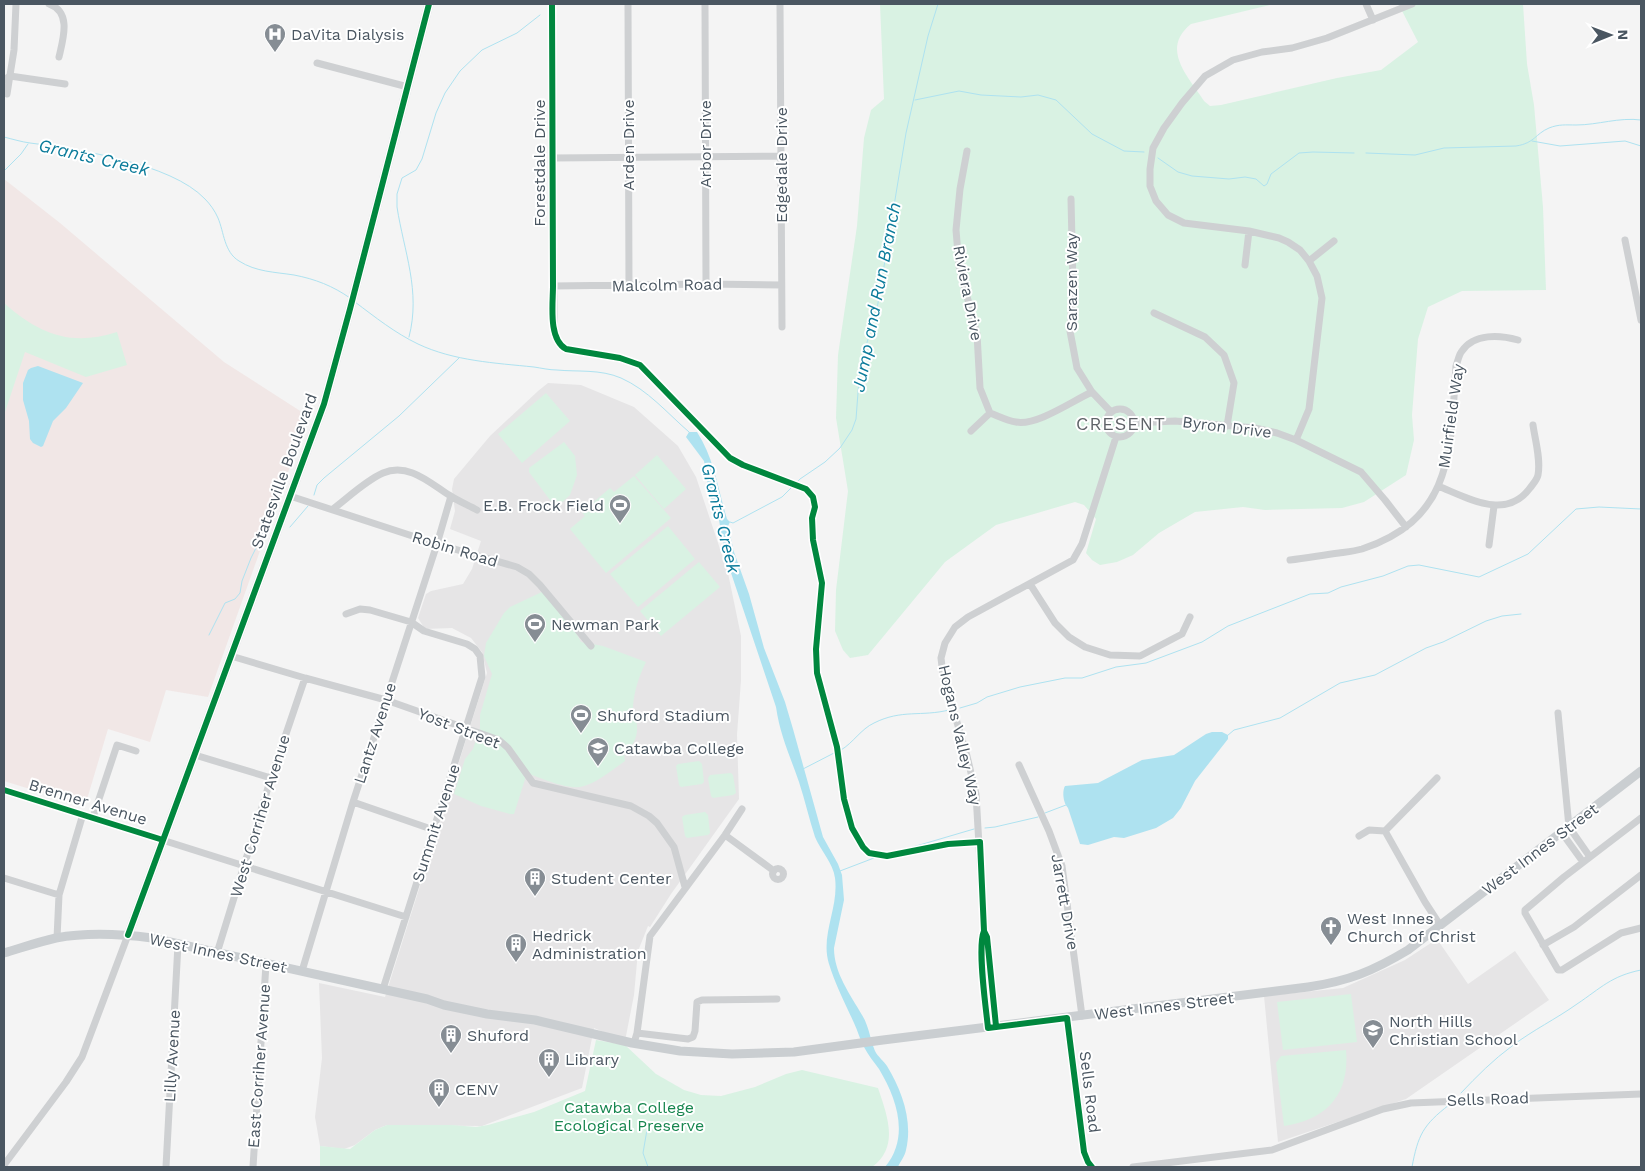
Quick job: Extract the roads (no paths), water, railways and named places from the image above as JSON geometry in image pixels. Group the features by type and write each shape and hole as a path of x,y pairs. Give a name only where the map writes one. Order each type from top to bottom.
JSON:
{"main road":[{"name":"Statesville Boulevard","path":"128,935 324,404 429,4"},
{"name":"West Innes Street","path":"4,953 57,938 88,934 152,938 432,1000 444,1005 527,1020 534,1025 603,1041 620,1040 680,1051 732,1054 794,1052 1333,984 1348,980 1380,966 1408,950 1641,771"}],"street":[{"path":"7,94 7,78 16,21 16,4"},
{"path":"49,4 59,10 64,23 59,57"},
{"name":"Forestdale Drive","path":"552,4 554,322"},
{"name":"Arden Drive","path":"628,4 629,286"},
{"name":"Arbor Drive","path":"705,4 704,157 706,284"},
{"name":"Edgedale Drive","path":"780,4 782,327"},
{"path":"1366,4 1373,20"},
{"path":"1296,440 1309,409 1322,298 1317,276 1309,261 1300,250 1279,238 1249,231 1184,223 1168,215 1161,208 1150,186 1153,148 1164,128 1182,103 1205,76 1233,60 1262,52 1300,46 1327,38 1412,4"},
{"path":"317,63 408,86"},
{"path":"7,78 64,84"},
{"name":"Riviera Drive","path":"967,152 960,189 956,236 959,266 978,334 980,388 990,413"},
{"path":"552,158 781,156"},
{"name":"Sarazen Way","path":"1071,199 1073,285 1070,331 1077,368 1092,392 1111,412"},
{"path":"1245,265 1249,231"},
{"path":"1625,240 1641,320"},
{"path":"1309,261 1334,241"},
{"name":"Malcolm Road","path":"553,286 781,285"},
{"path":"1154,313 1205,337 1224,355 1234,383 1227,426"},
{"name":"Muirfield Way","path":"1290,560 1361,550 1406,527 1420,514 1430,502 1446,466 1456,366 1461,351 1471,342 1485,337 1504,336 1518,340"},
{"path":"971,431 990,413 1017,423 1042,419 1068,403 1092,392"},
{"path":"1119,409 1128,411 1134,423 1128,434 1120,438 1109,432 1105,424 1108,415 1119,409"},
{"name":"Byron Drive","path":"1134,423 1175,421 1255,428 1296,440 1360,472 1406,527"},
{"path":"1438,486 1467,498 1494,506 1506,506 1525,495 1538,477 1538,460 1533,425"},
{"name":"Hogans Valley Way","path":"992,1027 988,994 987,936 984,932 976,794 943,675 941,658 945,643 955,628 968,617 1068,564 1078,553 1116,437"},
{"path":"333,509 373,479 385,472 396,470 408,471 418,475 477,510"},
{"name":"Robin Road","path":"290,496 437,544 517,567 529,574 591,646"},
{"name":"Lantz Avenue","path":"302,971 353,802 451,496"},
{"path":"1489,545 1494,506"},
{"path":"1030,584 1055,623 1069,636 1085,647 1110,655 1140,656 1182,634 1190,617"},
{"path":"346,614 360,609 370,610 411,622"},
{"name":"Summit Avenue","path":"383,989 482,677 480,656 475,649 467,644 424,631 411,622"},
{"name":"Yost Street","path":"231,656 386,700 502,742 533,783 631,806 657,823 674,847 685,887"},
{"name":"West Corriher Avenue","path":"217,953 304,678"},
{"path":"1558,713 1565,830 1584,862"},
{"path":"92,817 117,745 136,751"},
{"path":"194,754 271,778"},
{"name":"Jarrett Drive","path":"1020,765 1050,831 1062,866 1082,1016"},
{"path":"1359,836 1369,830 1385,831 1437,778"},
{"name":"Brenner Avenue","path":"4,790 406,917"},
{"path":"353,802 434,830"},
{"path":"634,1043 650,936 742,809"},
{"path":"57,938 59,895 83,814"},
{"path":"1641,818 1525,910 1558,970 1562,970 1621,933 1641,928"},
{"path":"1565,830 1590,857"},
{"path":"1385,831 1440,925"},
{"path":"725,835 774,870"},
{"path":"1543,945 1574,927 1641,875"},
{"path":"4,878 59,895"},
{"path":"4,1165 66,1082 82,1057 128,935"},
{"name":"Lilly Avenue","path":"166,1167 178,944"},
{"name":"East Corriher Avenue","path":"253,1167 266,964"},
{"path":"637,1033 688,1040 693,1037 695,1031 697,1002 702,1000 777,999"},
{"name":"Sells Road","path":"1067,1018 1084,1152 1092,1167"},
{"name":"Sells Road","path":"1133,1167 1157,1166 1272,1150 1383,1109 1411,1103 1641,1094"}],"water":[{"path":"38,366 83,383 66,408 53,421 41,447 30,439 29,421 23,400 23,383 28,370"},
{"path":"689,432 697,432 712,463 727,519 730,522 728,526 734,552 749,594 764,648 785,702 823,837 842,875 844,900 834,948 835,957 840,975 862,1015 875,1051 886,1064 905,1106 908,1139 905,1152 898,1167 885,1167 893,1155 899,1131 898,1118 891,1093 863,1044 829,964 827,943 836,889 834,873 815,837 783,736 776,707 725,555 719,520 709,493 704,461 686,437"},
{"path":"1212,732 1222,732 1228,735 1228,739 1195,781 1181,808 1173,818 1156,828 1124,838 1114,837 1088,845 1080,844 1064,800 1065,786 1098,783 1142,760 1174,755"}],"waterway":[{"name":"Jump and Run Branch","path":"730,522 733,523 782,497 800,479 825,462 840,448 852,430 856,419 860,366 877,309 906,133 928,36 938,4"},
{"path":"409,337 413,304 412,288 397,207 397,194 402,178 416,170 422,159 436,113 445,93 460,71 482,50 517,33 540,15"},
{"path":"915,100 959,91 981,95 1021,97 1038,95 1056,100 1092,134 1124,151 1144,152"},
{"path":"1366,153 1415,155 1444,148 1516,146 1527,143 1544,130 1556,126 1584,125 1633,119 1641,120"},
{"name":"Grants Creek","path":"4,137 97,154 147,167 170,176 190,187 209,203 218,218 227,247 239,261 259,269 316,281 350,298"},
{"path":"1532,141 1560,146 1625,141 1641,146"},
{"path":"4,171 28,144"},
{"path":"1158,158 1178,172 1192,176 1229,179 1245,177 1256,179 1264,186 1267,184 1271,174 1299,153 1354,153"},
{"name":"Grants Creek","path":"355,302 410,340 432,350 460,358 551,370 597,372 621,378 649,395 689,432"},
{"path":"314,495 317,485 324,478 399,416 459,358"},
{"path":"290,527 308,506"},
{"path":"960,708 1020,687 1065,678 1082,678 1116,667 1146,663 1202,642 1228,626 1310,594 1328,593 1341,587 1383,576 1408,566 1419,565 1479,577 1528,554 1576,509 1599,507 1641,509"},
{"path":"209,635 225,603 235,599 240,593 242,581 251,558 266,528"},
{"path":"1227,736 1234,730 1280,718 1340,683 1375,675 1426,648 1443,642 1486,621 1502,616 1521,614"},
{"path":"841,750 869,726 884,719 894,716 949,710"},
{"path":"803,769 834,753"},
{"path":"1045,813 1066,805"},
{"path":"985,828 1038,817"},
{"path":"889,854 974,829"},
{"path":"840,871 874,858"},
{"path":"1461,1093 1479,1074 1520,1040 1607,983 1641,970"},
{"path":"1412,1167 1419,1139 1427,1125 1449,1105"},
{"path":"648,1124 643,1153 648,1167"}],"place":[{"name":"DaVita Dialysis","path":"275,53"},
{"name":"E.B. Frock Field","path":"620,524"},
{"name":"Newman Park","path":"535,643"},
{"name":"Shuford Stadium","path":"581,734"},
{"name":"Catawba College","path":"598,767"},
{"name":"Student Center","path":"535,897"},
{"name":"West Innes Church of Christ","path":"1331,946"},
{"name":"Hedrick Administration","path":"516,963"},
{"name":"North Hills Christian School","path":"1373,1049"},
{"name":"Shuford","path":"451,1054"},
{"name":"Library","path":"549,1078"},
{"name":"CENV","path":"439,1108"}],"district":[{"name":"CRESENT","path":"1121,423"}],"park label":[{"name":"Catawba College Ecological Preserve","path":"629,1116"}]}
